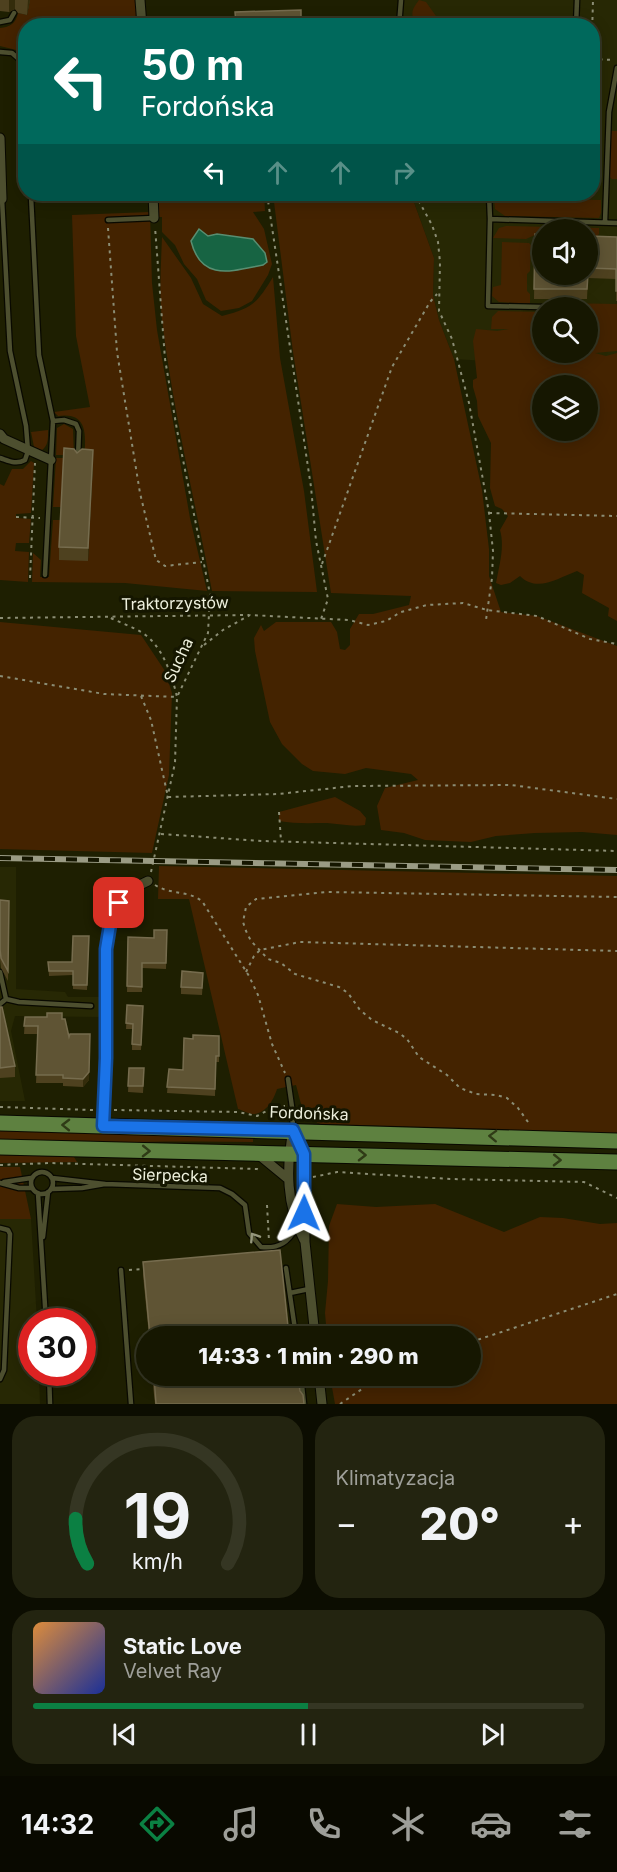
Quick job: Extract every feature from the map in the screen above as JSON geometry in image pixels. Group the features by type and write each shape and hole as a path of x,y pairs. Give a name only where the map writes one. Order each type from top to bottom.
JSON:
{"main road":[{"name":"Fordońska","path":"0,1123 617,1141"},
{"path":"0,1147 617,1162"}],"street":[{"path":"140,0 141,18"},
{"path":"0,138 1,199"},
{"path":"153,201 154,218"},
{"path":"0,435 27,454 51,460"},
{"path":"103,1126 106,1058 106,949 110,925 119,903 134,887 148,880"},
{"path":"293,1130 296,1154 304,1178 305,1242 314,1326"},
{"path":"293,1130 296,1154 287,1178 297,1227 305,1242"},
{"path":"257,1153 287,1178"},
{"path":"320,1386 322,1404"}],"lane":[{"path":"400,18 401,0"},
{"path":"576,18 577,0"},
{"path":"0,22 10,20 14,13"},
{"path":"0,52 12,53 18,58"},
{"path":"605,222 609,112 617,68"},
{"path":"0,458 16,463 25,460 27,454 26,426 10,351 1,199"},
{"path":"31,201 39,355 53,421 45,575"},
{"path":"489,201 488,306 532,307"},
{"path":"108,220 154,218"},
{"path":"490,219 617,223"},
{"path":"53,421 64,420 76,424 79,431 78,462"},
{"path":"0,972 6,999"},
{"path":"0,1005 6,999"},
{"path":"6,999 19,1002 91,1006"},
{"path":"288,1079 293,1130"},
{"path":"0,1183 31,1178 43,1171 52,1178 105,1184"},
{"path":"31,1178 32,1188"},
{"path":"42,1245 52,1178"},
{"path":"0,1183 20,1188 32,1188 38,1193"},
{"path":"38,1193 105,1184"},
{"name":"Sierpecka","path":"105,1184 220,1188 245,1205 249,1233 261,1247 269,1248"},
{"path":"38,1193 45,1308"},
{"path":"269,1248 286,1242 297,1227"},
{"path":"0,1228 8,1230 10,1234 4,1370 0,1379"},
{"path":"286,1268 295,1326"},
{"path":"121,1270 131,1404"},
{"path":"290,1293 309,1290"},
{"path":"49,1386 50,1404"},
{"path":"302,1386 304,1404"}],"path":[{"path":"592,18 593,0"},
{"path":"600,59 617,60"},
{"path":"268,201 311,487 316,541 328,599 321,619"},
{"path":"419,201 432,225 438,243 439,311 452,339 469,403 489,513 493,551 486,620"},
{"name":"Sucha","path":"148,880 175,763 177,697 208,633 210,614 210,594 165,359 154,218"},
{"path":"108,220 117,352 140,493 150,539 156,560 165,566 203,561"},
{"path":"321,566 393,367 430,302 438,293"},
{"path":"27,454 36,461 30,578"},
{"path":"489,513 617,516"},
{"path":"16,517 33,518"},
{"name":"Traktorzystów","path":"107,616 250,615 349,620 368,625 386,621 401,612 427,605 463,603 487,610 537,616 590,639 617,644"},
{"path":"201,647 223,630 250,615"},
{"path":"0,618 107,616"},
{"name":"Traktorzystów","path":"107,616 143,633 153,643 173,681 177,697"},
{"path":"0,676 104,694 177,697"},
{"path":"141,696 151,720 168,797 278,794 353,786 511,785 617,799"},
{"path":"279,812 281,841"},
{"path":"160,834 281,841 617,851"},
{"path":"148,880 165,891 194,895 202,901 258,995 272,1044 288,1079"},
{"path":"528,1122 507,1098 476,1094 460,1088 455,1081 419,1057 407,1039 372,1020 360,1010 348,993 339,987 295,975 281,963 268,959 251,941 243,922 246,907 256,899 326,892 617,897"},
{"path":"246,972 254,956 260,950 300,942 617,951"},
{"path":"0,1107 238,1112 257,1116 276,1106 292,1107"},
{"path":"0,1165 69,1164 257,1169 267,1174"},
{"path":"69,1164 69,1179"},
{"path":"304,1178 321,1177 337,1172 450,1179 584,1182 617,1198"},
{"path":"267,1205 269,1248"},
{"path":"121,1270 154,1268"},
{"path":"481,1339 617,1294"},
{"path":"340,1404 366,1386"}],"shaded area":[{"path":"30,0 138,0 139,18 18,18 18,50 0,46 0,28 12,24 18,13 27,15"},
{"path":"399,0 617,0 617,369 454,359 439,320 433,295 434,258 414,201 600,201 600,18 397,18"},
{"path":"419,0 426,2 435,18 413,18 414,7"},
{"path":"611,131 617,131 617,179 609,176"},
{"path":"601,200 599,218 505,216 495,209 494,201"},
{"path":"156,201 264,201 265,211 253,212 264,229 272,264 252,301 239,308 221,311 206,300 197,279 184,264 175,245 162,232 162,217 157,217"},
{"path":"274,201 414,201 434,258 433,295 439,320 454,359 482,490 489,549 489,576 501,612 537,616 617,646 617,835 582,832 535,833 496,836 471,842 425,840 404,833 381,830 377,806 385,788 418,780 411,774 366,768 345,774 313,771 302,764 282,744 270,722 255,651 254,638 261,625 264,631 276,622 331,622 337,632 340,649 345,650 350,645 350,629 359,614 373,614 409,605 411,596 331,593 293,352"},
{"path":"150,212 152,283 157,330 190,518 207,591 125,583 32,582 33,553 41,560 40,577 49,577 53,520 61,520 88,561 93,463 84,462 85,436 81,423 76,418 58,416 54,412 90,407 76,336 72,215"},
{"path":"532,227 532,236 526,239 493,238 499,228"},
{"path":"199,229 208,236 217,234 253,239 265,253 267,262 240,270 219,271 210,268 202,263 191,241"},
{"path":"162,237 191,278 203,304 222,316 248,307 263,293 273,277 280,358 304,491 317,592 212,591 178,422 162,320 160,278"},
{"path":"502,242 531,245 530,271 527,274 530,304 499,302 492,296 493,287 501,285"},
{"path":"598,304 617,304 617,351 598,353"},
{"path":"498,311 532,312 532,363 598,363 598,354 606,356 617,353 617,621 608,616 609,608 582,593 584,575 577,571 540,584 527,581 520,576 510,583 501,585 496,583 502,550 500,530 508,516 502,509 495,506 490,488 491,443 478,416 473,387 473,380 477,378 473,341 476,329 497,331 509,329 491,329 492,317"},
{"path":"64,424 73,429 74,455 56,455 57,428"},
{"path":"48,430 46,446 42,450 34,447 31,432"},
{"path":"56,458 64,458 61,507 53,507"},
{"path":"31,461 34,463 31,513 16,514 16,518 31,519 29,543 16,543 15,551 29,552 28,582 0,580 0,484 4,486 12,469 23,469"},
{"path":"0,622 141,635 165,671 172,693 169,775 152,853 0,849"},
{"path":"335,797 360,811 366,818 365,825 279,821 279,812"},
{"path":"159,866 617,876 617,1134 321,1124 306,1113 296,1085 277,1089 269,1105 262,1112 251,1114 238,1109 189,899 158,899"},
{"path":"0,867 16,867 16,989 65,992 68,997 102,997 101,1017 15,1016 11,1031 25,1101 0,1101"},
{"path":"0,1128 253,1136 253,1142 0,1141"},
{"path":"0,1155 74,1157 77,1162 0,1163"},
{"path":"0,1167 20,1167 31,1219 0,1219"},
{"path":"337,1204 376,1207 435,1204 504,1232 540,1217 600,1224 617,1223 617,1404 335,1404 332,1386 481,1386 481,1326 326,1326 329,1226"},
{"path":"0,1219 31,1219 36,1308 18,1308 18,1386 39,1386 40,1404 0,1404"}],"building":[{"path":"301,10 301,18 236,18 235,12"},
{"path":"598,236 617,237 617,291 616,269 598,268"},
{"path":"534,285 587,285 587,289 534,289"},
{"path":"64,448 74,449 77,453 82,449 93,450 88,548 59,547"},
{"path":"0,900 9,901 8,971 1,958"},
{"path":"154,930 167,930 166,963 142,963 142,987 127,986 128,937 154,938"},
{"path":"73,936 89,936 87,985 73,985 73,971 49,971 48,962 72,962"},
{"path":"182,971 203,973 202,988 181,987"},
{"path":"127,1005 143,1006 141,1045 132,1044 133,1024 126,1023"},
{"path":"0,1007 2,1007 15,1066 0,1068"},
{"path":"47,1013 62,1013 69,1037 70,1034 90,1034 89,1072 83,1079 63,1078 63,1075 36,1075 38,1026 24,1026 25,1017 47,1017"},
{"path":"193,1035 219,1036 215,1089 167,1087 169,1069 183,1070 184,1038 193,1039"},
{"path":"129,1068 144,1068 143,1086 128,1086"},
{"path":"280,1250 288,1326 149,1326 143,1262"},
{"path":"155,1386 299,1386 304,1404 156,1404"}],"railway":[{"path":"0,858 617,870"}],"route":[{"path":"119,903 110,925 106,949 106,1058 103,1126 293,1130 304,1154 304,1213"}]}
